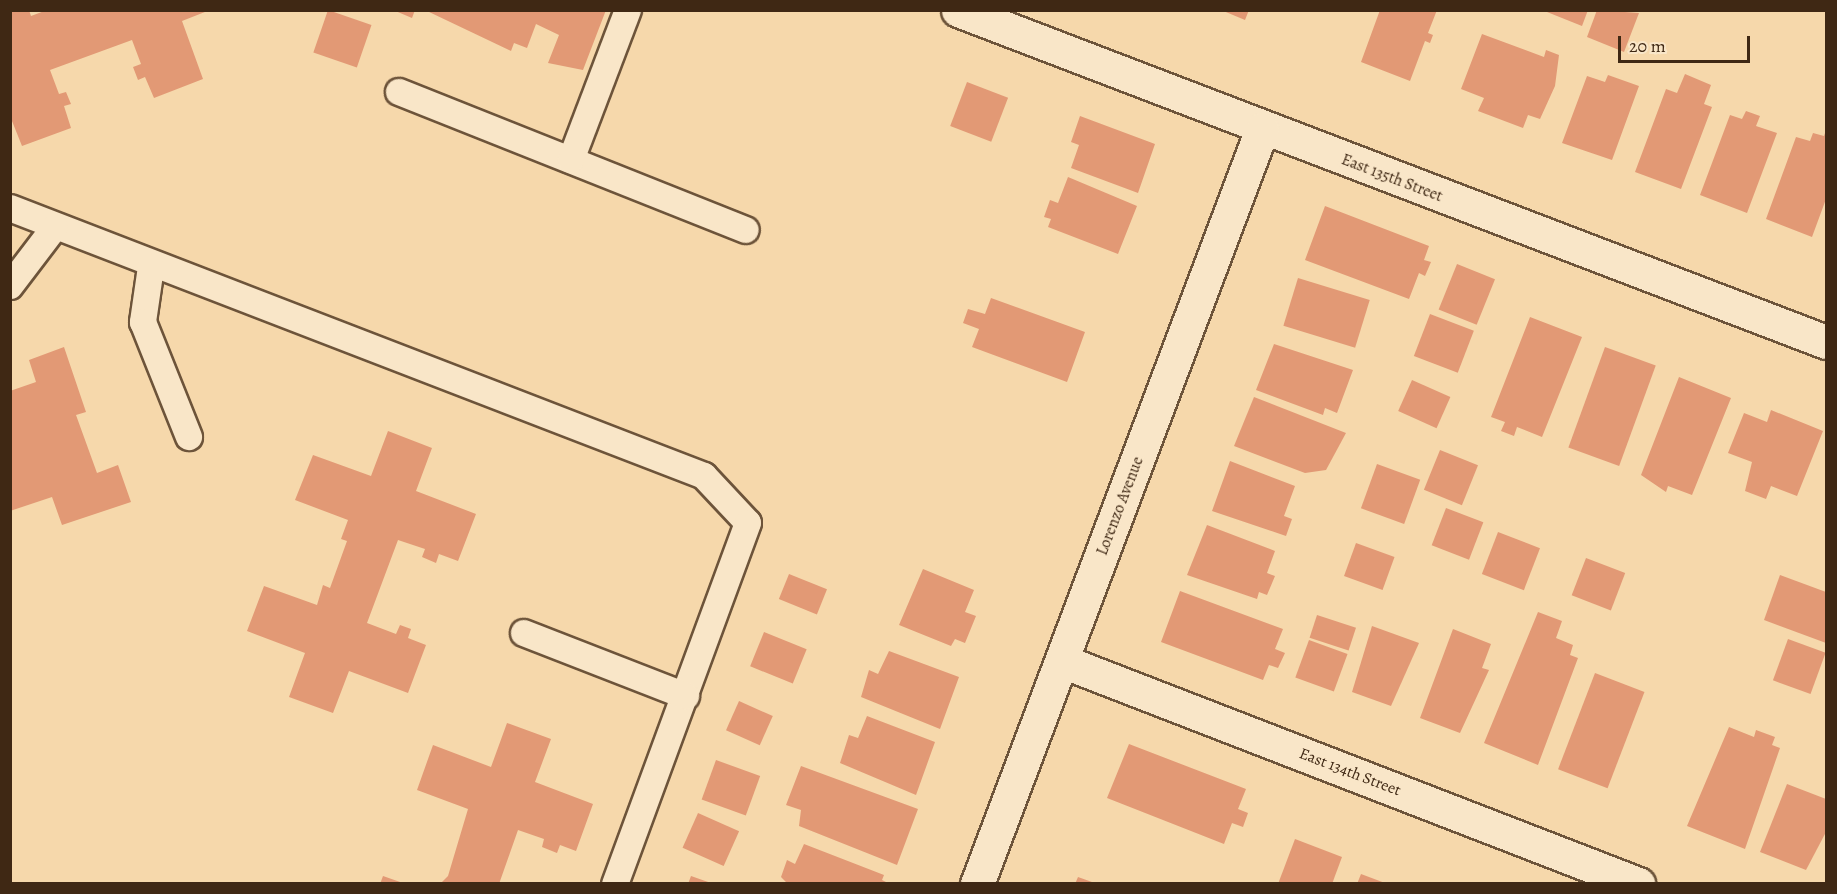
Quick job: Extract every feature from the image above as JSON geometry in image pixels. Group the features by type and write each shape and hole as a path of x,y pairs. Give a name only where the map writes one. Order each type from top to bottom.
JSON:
{"street":[{"name":"East 135th Street","path":"958,10 1262,129 1827,342"},
{"name":"Lorenzo Avenue","path":"976,884 1262,129"},
{"name":"East 134th Street","path":"1062,661 1638,884"}],"lane":[{"path":"571,160 628,10"},
{"path":"399,92 746,230"},
{"path":"10,208 151,267 704,476 748,523 615,884"},
{"path":"10,286 55,227"},
{"path":"151,267 142,322 189,436"},
{"path":"524,633 686,696"}],"building":[{"path":"10,10 29,10 31,16 47,10 210,10 182,21 203,79 154,98 145,77 138,80 133,67 141,64 132,40 50,70 59,94 66,92 71,104 64,106 71,128 22,146 10,116"},
{"path":"328,10 371,25 357,68 313,53"},
{"path":"393,10 415,10 412,18"},
{"path":"606,10 583,70 548,63 559,35 536,24 527,48 514,43 511,51 427,11"},
{"path":"1221,10 1249,10 1245,20"},
{"path":"1380,10 1437,10 1428,33 1433,35 1430,43 1425,41 1410,81 1361,62"},
{"path":"1542,10 1588,10 1582,26"},
{"path":"1597,10 1639,13 1624,52 1587,37"},
{"path":"1482,34 1544,57 1546,50 1559,55 1555,86 1540,119 1528,115 1523,128 1478,111 1484,98 1461,89"},
{"path":"1685,74 1711,85 1704,104 1712,107 1681,189 1635,172 1666,89 1677,93"},
{"path":"1608,75 1639,86 1612,160 1562,143 1587,76 1605,82"},
{"path":"967,82 1008,98 991,142 950,126"},
{"path":"1746,111 1760,116 1756,126 1777,133 1747,213 1700,195 1730,115 1742,119"},
{"path":"1080,116 1155,144 1138,193 1071,168 1079,145 1071,142"},
{"path":"1826,130 1826,199 1812,237 1766,219 1796,137 1810,141 1813,133 1824,136"},
{"path":"1068,177 1137,206 1118,254 1048,227 1051,219 1044,217 1050,200 1058,203"},
{"path":"1325,206 1429,246 1424,260 1431,262 1425,276 1419,273 1409,299 1305,260"},
{"path":"1457,264 1495,279 1477,325 1439,309"},
{"path":"1298,278 1370,300 1355,348 1283,326"},
{"path":"991,298 1085,332 1067,382 972,347 979,329 963,323 968,309 985,314"},
{"path":"1430,314 1474,331 1458,373 1414,356"},
{"path":"1530,317 1582,337 1542,437 1517,427 1514,436 1501,431 1505,422 1491,417"},
{"path":"1274,344 1353,370 1337,413 1325,408 1323,415 1256,390"},
{"path":"64,347 86,412 76,415 97,473 118,465 131,502 62,525 52,497 10,511 10,391 36,382 29,360"},
{"path":"1605,347 1656,365 1619,466 1568,448"},
{"path":"1679,377 1731,398 1692,495 1668,486 1666,492 1641,475"},
{"path":"1412,380 1450,397 1437,428 1398,411"},
{"path":"1254,397 1346,433 1326,470 1305,473 1234,446"},
{"path":"1771,410 1823,431 1797,496 1771,486 1766,499 1745,491 1752,462 1728,453 1744,413 1767,422"},
{"path":"388,431 432,448 416,491 476,514 458,561 439,554 436,563 422,557 425,549 398,540 367,623 396,634 400,625 411,629 408,638 426,645 408,693 349,671 333,713 289,697 305,653 247,631 264,586 317,605 323,585 330,588 347,541 341,539 348,520 295,500 313,455 371,476"},
{"path":"1440,450 1478,465 1462,505 1424,490"},
{"path":"1230,461 1295,486 1284,516 1292,519 1286,536 1212,511"},
{"path":"1377,464 1420,480 1404,524 1361,508"},
{"path":"1446,508 1483,522 1469,560 1432,545"},
{"path":"1207,525 1275,551 1267,573 1275,576 1267,595 1259,592 1257,599 1187,575"},
{"path":"1498,532 1540,548 1524,590 1482,574"},
{"path":"1356,543 1395,557 1383,590 1344,576"},
{"path":"1586,558 1625,573 1611,610 1572,595"},
{"path":"923,569 974,590 965,612 976,616 965,643 955,639 951,646 899,625"},
{"path":"789,574 827,589 817,614 779,599"},
{"path":"1780,575 1826,592 1826,643 1764,620"},
{"path":"1180,591 1283,629 1275,649 1285,653 1278,668 1269,665 1263,680 1161,642"},
{"path":"1538,612 1562,621 1556,638 1573,645 1570,655 1578,658 1538,765 1484,743"},
{"path":"1317,615 1356,628 1349,650 1310,638"},
{"path":"1372,626 1419,643 1391,706 1352,692"},
{"path":"1453,629 1491,644 1482,668 1489,670 1460,733 1420,718"},
{"path":"764,632 807,649 793,684 750,666"},
{"path":"1788,639 1826,653 1811,694 1773,680"},
{"path":"1309,640 1348,654 1334,692 1295,678"},
{"path":"889,651 959,677 940,729 861,697 869,670 878,674"},
{"path":"1595,673 1644,692 1608,788 1558,769"},
{"path":"739,701 773,716 760,745 726,730"},
{"path":"867,716 935,742 916,795 840,763 849,735 858,738"},
{"path":"507,723 551,739 535,782 593,804 576,851 560,845 557,853 542,847 544,839 518,830 499,884 440,884 448,876 468,809 417,790 433,745 491,767"},
{"path":"1729,727 1754,737 1756,730 1775,737 1772,745 1780,748 1745,849 1687,826"},
{"path":"1129,744 1246,789 1238,809 1248,813 1243,827 1232,823 1224,844 1107,798"},
{"path":"716,760 760,776 746,816 702,799"},
{"path":"801,766 918,809 897,865 799,826 801,810 786,805"},
{"path":"1787,784 1826,799 1826,832 1806,870 1760,852"},
{"path":"698,813 739,831 724,866 683,848"},
{"path":"1295,839 1342,857 1332,884 1278,884"},
{"path":"804,844 884,875 882,880 890,884 788,884 781,877 787,860 795,864"},
{"path":"1361,874 1385,883 1385,884 1357,884"},
{"path":"383,876 403,883 380,884"},
{"path":"691,876 711,883 711,884 688,884"},
{"path":"1078,877 1092,882 1104,884 1075,884"}]}
